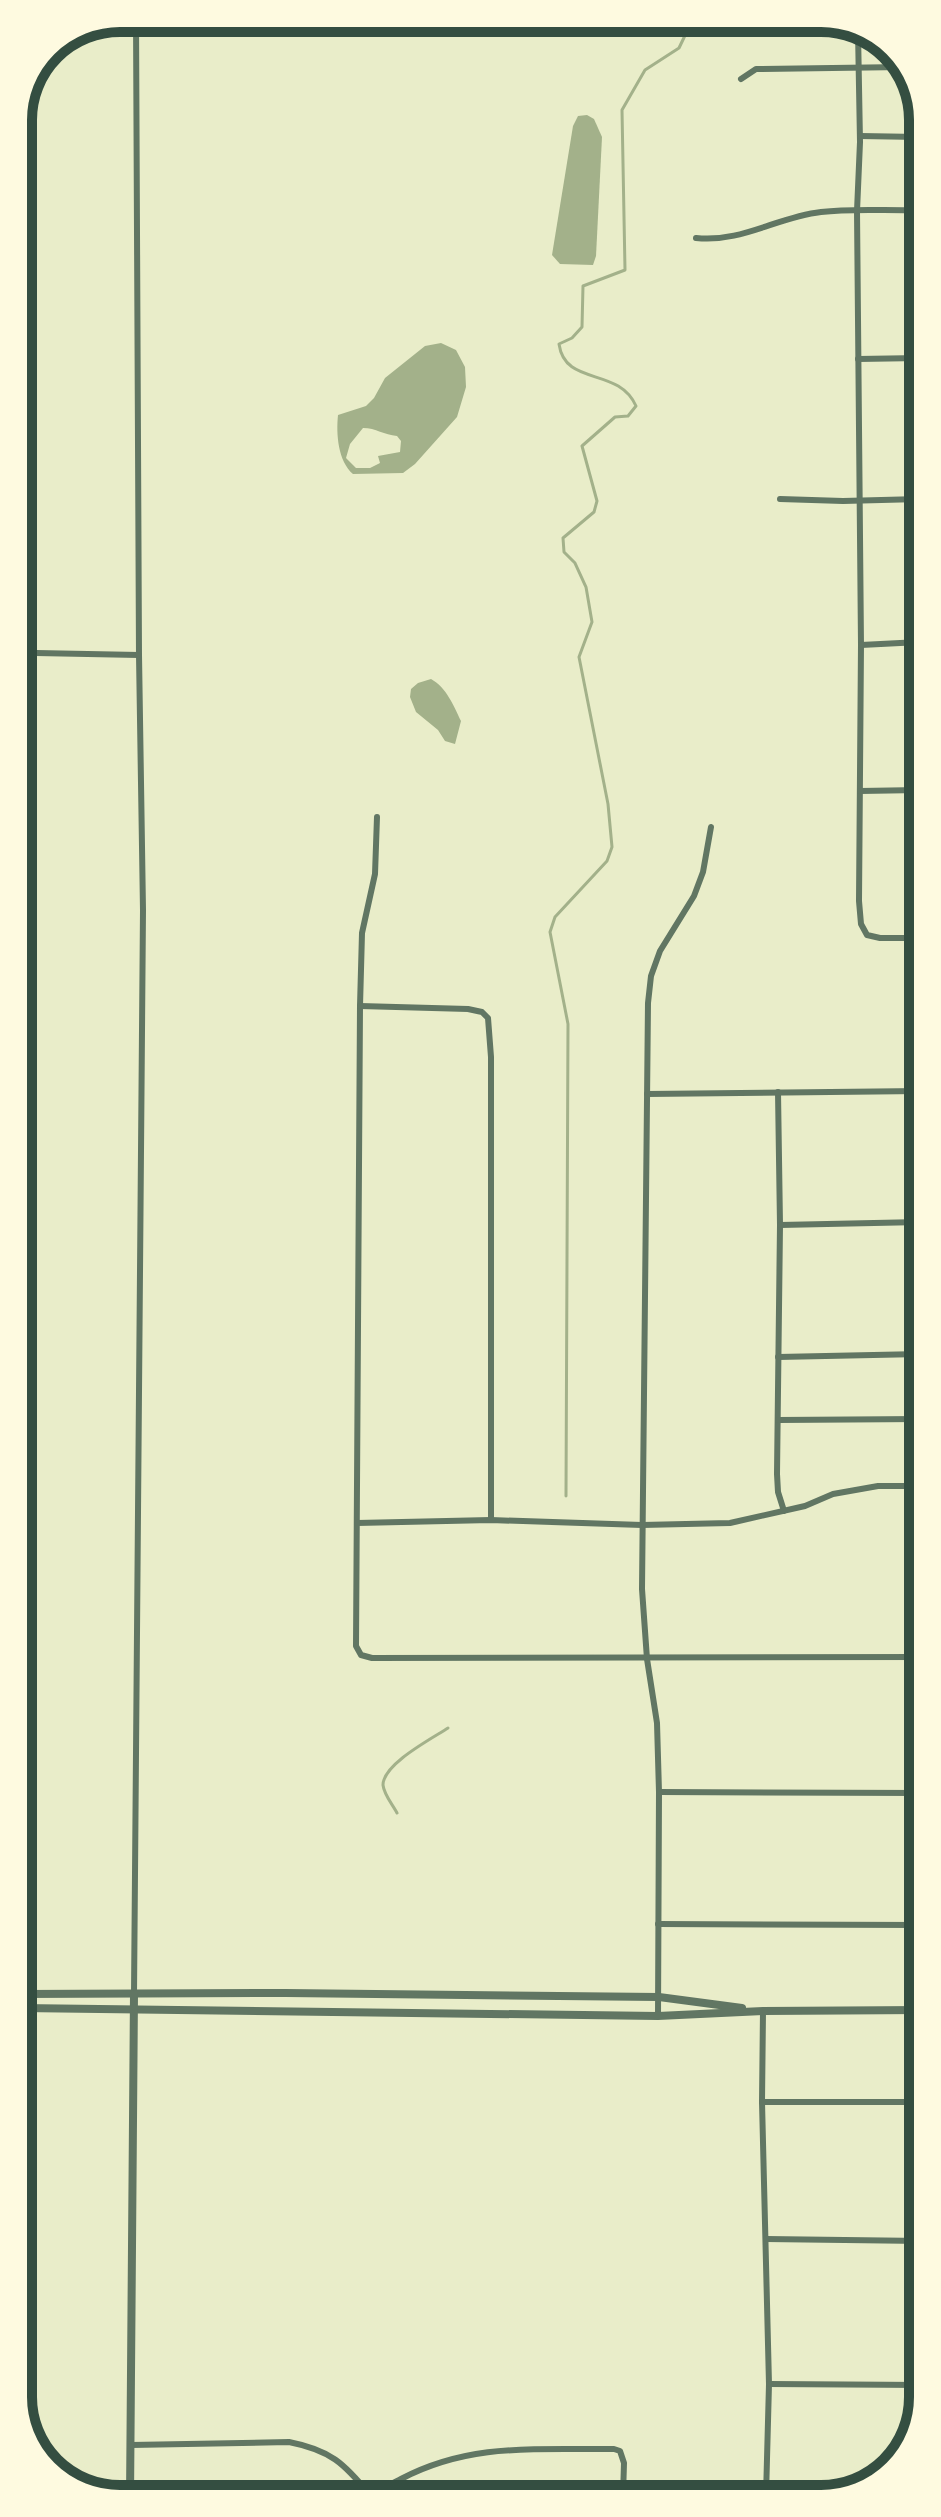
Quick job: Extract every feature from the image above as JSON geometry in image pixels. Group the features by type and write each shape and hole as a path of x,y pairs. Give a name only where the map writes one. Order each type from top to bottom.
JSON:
{"street":[{"path":"130,2485 143,910 136,32"},
{"path":"858,40 859,901 861,924 867,935 909,938"},
{"path":"741,79 756,69 891,67"},
{"path":"860,136 909,137"},
{"path":"696,238 716,240 820,212 909,210"},
{"path":"858,359 909,358"},
{"path":"780,499 909,499"},
{"path":"861,645 909,643"},
{"path":"36,653 139,655"},
{"path":"860,791 909,790"},
{"path":"377,817 375,874 362,933 360,1006 356,1646 361,1655 372,1658 909,1657"},
{"path":"658,2016 657,1723 647,1659 642,1589 648,1003 651,976 660,951 694,896 703,872 711,827"},
{"path":"360,1006 468,1009 482,1012 488,1018 491,1057 491,1520"},
{"path":"647,1094 909,1091"},
{"path":"778,1092 778,1492 784,1511"},
{"path":"780,1225 909,1222"},
{"path":"778,1357 909,1354"},
{"path":"778,1420 909,1419"},
{"path":"357,1523 491,1520 642,1525 730,1523 805,1506 833,1494 878,1486 909,1486"},
{"path":"659,1792 909,1793"},
{"path":"658,1924 909,1925"},
{"path":"32,1994 659,1997 763,2011"},
{"path":"394,1994 395,2012"},
{"path":"420,2012 428,2008 518,2010 530,1996"},
{"path":"32,2008 658,2016 763,2011 909,2010"},
{"path":"763,2011 762,2102 769,2384 766,2485"},
{"path":"762,2102 909,2102"},
{"path":"766,2239 909,2241"},
{"path":"769,2384 909,2385"},
{"path":"131,2445 289,2442 336,2458 359,2485"},
{"path":"391,2485 440,2461 508,2448 614,2449 620,2451 624,2463 623,2485"}],"shaded area":[{"path":"587,115 594,119 602,137 596,256 593,265 560,264 552,255 573,126 578,116"},
{"path":"441,343 456,350 465,367 466,387 457,417 403,473 353,474 344,462 339,447 338,415 366,406 385,378 425,346","holes":["363,428 397,436 401,441 400,452 378,456 380,463 370,468 356,468 346,458 350,444"]},
{"path":"431,679 445,692 461,721 455,744 445,741 438,730 416,712 410,697 411,689 418,683"}],"waterway":[{"path":"566,1496 568,1024 550,932 555,917 607,861 612,847 608,804 579,657 592,622 586,587 575,563 564,552 563,538 594,512 597,501 582,446 615,417 628,416 636,406 617,385 571,366 563,357 559,344 572,338 582,327 583,286 625,270 622,110 645,70 679,48 687,32"},
{"path":"397,1813 384,1789 385,1777 409,1753 448,1728"}]}
